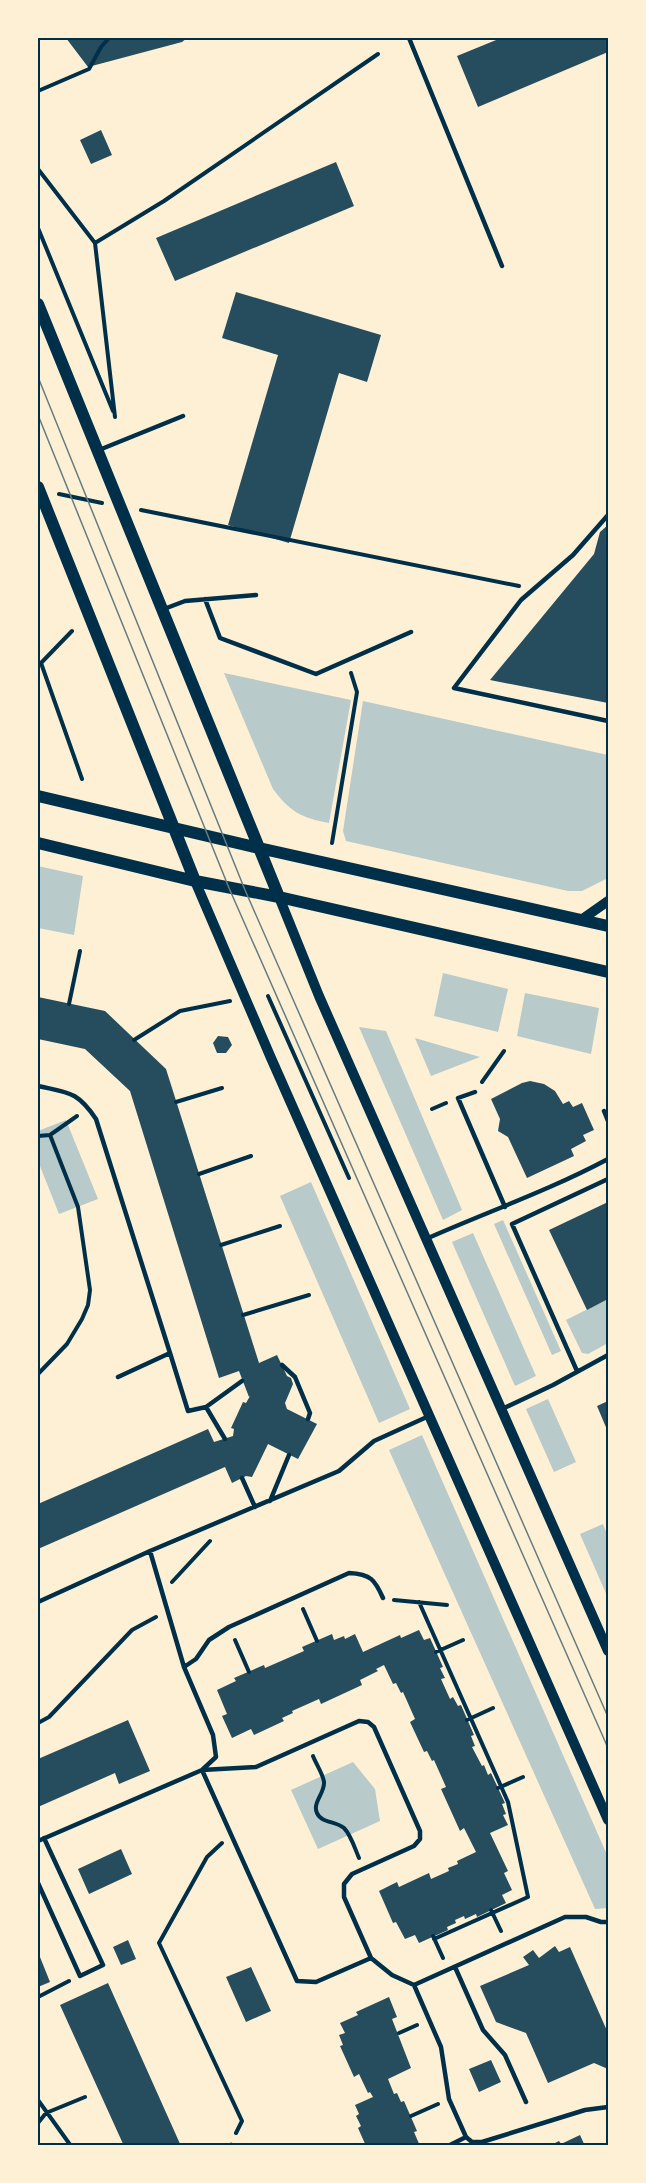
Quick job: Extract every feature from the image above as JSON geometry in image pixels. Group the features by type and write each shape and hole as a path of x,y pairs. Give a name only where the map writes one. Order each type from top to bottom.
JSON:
{"main road":[{"path":"38,304 279,897"},
{"path":"43,490 195,881"},
{"path":"38,796 609,926"},
{"path":"38,843 195,881 279,897 609,972"}],"street":[{"path":"195,881 271,1058 609,1820"},
{"path":"279,897 319,996 609,1651"},
{"path":"581,920 609,901"}],"lane":[{"path":"409,38 502,266"},
{"path":"96,451 183,416"},
{"path":"609,515 573,555 521,600 454,688 609,721"},
{"path":"162,609 185,601 256,595"},
{"path":"205,599 220,639 316,674 411,632"},
{"path":"38,1086 68,1092 84,1101 96,1119 188,1411 206,1407 242,1382"},
{"path":"476,1090 458,1098 505,1207"},
{"path":"604,1111 609,1121"},
{"path":"426,1239 505,1207 609,1159"},
{"path":"577,1371 512,1224 609,1179"},
{"path":"118,1377 170,1353"},
{"path":"501,1409 609,1355"},
{"path":"282,1365 295,1377 310,1413 308,1419"},
{"path":"206,1407 225,1438"},
{"path":"38,1602 150,1551 339,1471 374,1441 430,1415"},
{"path":"270,1501 289,1455"},
{"path":"242,1478 255,1507"},
{"path":"38,1841 202,1770 216,1757 213,1735 184,1667 150,1551"},
{"path":"184,1667 196,1659 209,1640 229,1627 350,1573 364,1574 376,1584 383,1598"},
{"path":"202,1770 256,1767 359,1721 368,1722 374,1727 420,1831 420,1839 414,1846 352,1874 344,1884 344,1897 371,1958 392,1975 414,1985 441,2047 449,2099 466,2137 472,2142 482,2142 585,2110 609,2107"},
{"path":"202,1770 297,1981 316,1982 371,1958"},
{"path":"38,1882 80,1976 103,1965 44,1838"},
{"path":"414,1985 565,1917 586,1917 609,1922"},
{"path":"455,1967 483,2030 505,2055 526,2102"},
{"path":"448,2145 466,2137"}],"path":[{"path":"38,91 89,69 101,47 109,38"},
{"path":"95,243 164,201 378,54"},
{"path":"38,169 95,243 115,417 38,228"},
{"path":"43,490 108,504"},
{"path":"131,508 523,586"},
{"path":"72,632 39,663 81,779"},
{"path":"332,843 357,692 348,660"},
{"path":"69,1004 80,951"},
{"path":"268,996 349,1178"},
{"path":"134,1040 180,1011 231,1001"},
{"path":"476,1090 504,1052"},
{"path":"176,1102 222,1088"},
{"path":"38,1136 50,1135 88,1107"},
{"path":"38,1374 67,1344 88,1305 90,1290 78,1207 50,1135"},
{"path":"199,1174 251,1156"},
{"path":"221,1245 280,1226"},
{"path":"243,1316 309,1294"},
{"path":"162,1592 213,1538 223,1520"},
{"path":"297,1596 317,1641"},
{"path":"383,1598 447,1605"},
{"path":"419,1602 438,1651 508,1802 528,1897 434,1938 448,1970"},
{"path":"38,1723 49,1717 132,1630 168,1611"},
{"path":"229,1627 249,1672"},
{"path":"438,1651 463,1640"},
{"path":"469,1719 493,1708"},
{"path":"308,1744 324,1780 323,1792 316,1804 316,1813 322,1820 337,1822 346,1830 363,1869"},
{"path":"500,1787 523,1777"},
{"path":"231,1834 207,1857 159,1943 242,2121 231,2145"},
{"path":"492,1911 507,1944"},
{"path":"38,1997 80,1976"},
{"path":"399,2033 429,2020"},
{"path":"38,2122 46,2113 85,2097"},
{"path":"411,2116 449,2099"},
{"path":"38,2100 70,2145"}],"shaded area":[{"path":"224,673 351,700 329,823 297,813 273,789"},
{"path":"363,701 608,755 608,878 582,891 568,891 346,841 343,831"},
{"path":"38,866 83,876 74,935 38,928"},
{"path":"443,973 508,989 498,1032 434,1016"},
{"path":"525,993 599,1008 591,1054 517,1036"},
{"path":"359,1027 386,1031 462,1210 443,1220"},
{"path":"415,1038 480,1057 431,1076"},
{"path":"66,1120 98,1199 59,1214 38,1161 38,1131"},
{"path":"311,1182 410,1409 379,1423 280,1196"},
{"path":"503,1220 561,1351 552,1355 494,1224"},
{"path":"473,1233 536,1376 515,1386 452,1242"},
{"path":"608,1299 608,1343 588,1354 582,1353 566,1320"},
{"path":"548,1399 576,1462 554,1472 526,1409"},
{"path":"422,1435 608,1857 608,1908 595,1909 389,1450"},
{"path":"603,1524 608,1537 608,1598 580,1534"},
{"path":"353,1762 375,1789 380,1821 318,1849 291,1790"}],"building":[{"path":"66,38 187,38 182,42 88,67"},
{"path":"501,38 608,38 608,52 478,107 457,56"},
{"path":"101,130 112,155 91,164 80,140"},
{"path":"336,162 354,206 175,281 156,238"},
{"path":"236,292 381,335 367,382 339,373 289,543 228,525 278,355 222,338"},
{"path":"608,525 608,703 490,680 594,554 600,532"},
{"path":"38,997 105,1011 166,1069 259,1363 277,1355 293,1384 285,1403 287,1409 317,1424 298,1459 268,1444 252,1477 246,1476 232,1483 225,1467 38,1549 38,1504 208,1429 214,1442 233,1436 234,1429 231,1428 243,1402 246,1403 250,1396 239,1371 219,1378 130,1091 85,1049 38,1039"},
{"path":"218,1036 228,1037 232,1045 226,1053 217,1053 213,1043"},
{"path":"530,1081 544,1084 555,1091 563,1104 569,1101 573,1107 582,1103 594,1130 583,1135 586,1141 571,1149 574,1156 527,1178 508,1137 498,1131 500,1119 491,1099"},
{"path":"608,1202 608,1299 587,1310 549,1230"},
{"path":"608,1401 608,1432 597,1406"},
{"path":"419,1630 424,1640 430,1638 443,1667 440,1668 445,1678 441,1679 450,1699 453,1697 458,1706 461,1705 474,1735 471,1736 475,1746 472,1747 488,1775 491,1773 505,1803 502,1804 506,1814 503,1815 508,1825 490,1833 508,1871 504,1873 512,1890 502,1895 506,1903 477,1917 476,1914 455,1920 456,1923 447,1927 448,1930 419,1943 415,1935 405,1939 396,1922 393,1923 379,1891 397,1882 399,1887 429,1873 431,1879 449,1871 448,1868 458,1864 457,1861 476,1852 464,1828 460,1831 441,1789 446,1787 434,1760 432,1761 427,1751 424,1752 410,1722 415,1719 403,1692 401,1693 396,1683 393,1684 384,1665 376,1669 378,1671 360,1680 362,1685 321,1704 319,1699 292,1711 293,1713 282,1718 284,1721 254,1735 251,1729 232,1738 222,1716 227,1714 217,1690 236,1681 234,1678 264,1665 265,1668 304,1651 302,1647 332,1634 334,1640 344,1636 345,1639 355,1634 363,1652 400,1635 401,1638"},
{"path":"128,1720 150,1771 119,1784 115,1773 38,1807 38,1759"},
{"path":"121,1849 132,1874 89,1894 78,1869"},
{"path":"128,1940 136,1959 121,1965 113,1947"},
{"path":"555,1946 559,1952 570,1947 608,2033 608,2069 594,2063 548,2083 526,2033 496,2022 480,1986 529,1965 523,1957 533,1950 539,1958"},
{"path":"38,1952 50,1982 38,1987"},
{"path":"251,1967 271,2011 246,2022 226,1977"},
{"path":"108,1983 181,2146 124,2146 60,2005"},
{"path":"389,1997 397,2017 392,2019 411,2068 388,2079 394,2094 397,2093 401,2102 404,2101 417,2131 414,2132 420,2146 366,2146 358,2128 361,2126 356,2116 359,2114 355,2105 373,2097 370,2092 368,2093 359,2074 354,2077 340,2046 343,2045 339,2035 345,2033 340,2023 358,2015 356,2012"},
{"path":"491,2060 501,2082 479,2092 469,2069"},
{"path":"580,2135 585,2146 549,2146 559,2141 561,2144"}],"tram line":[{"path":"38,377 245,890 608,1717"},
{"path":"38,415 229,888 608,1748"}]}
